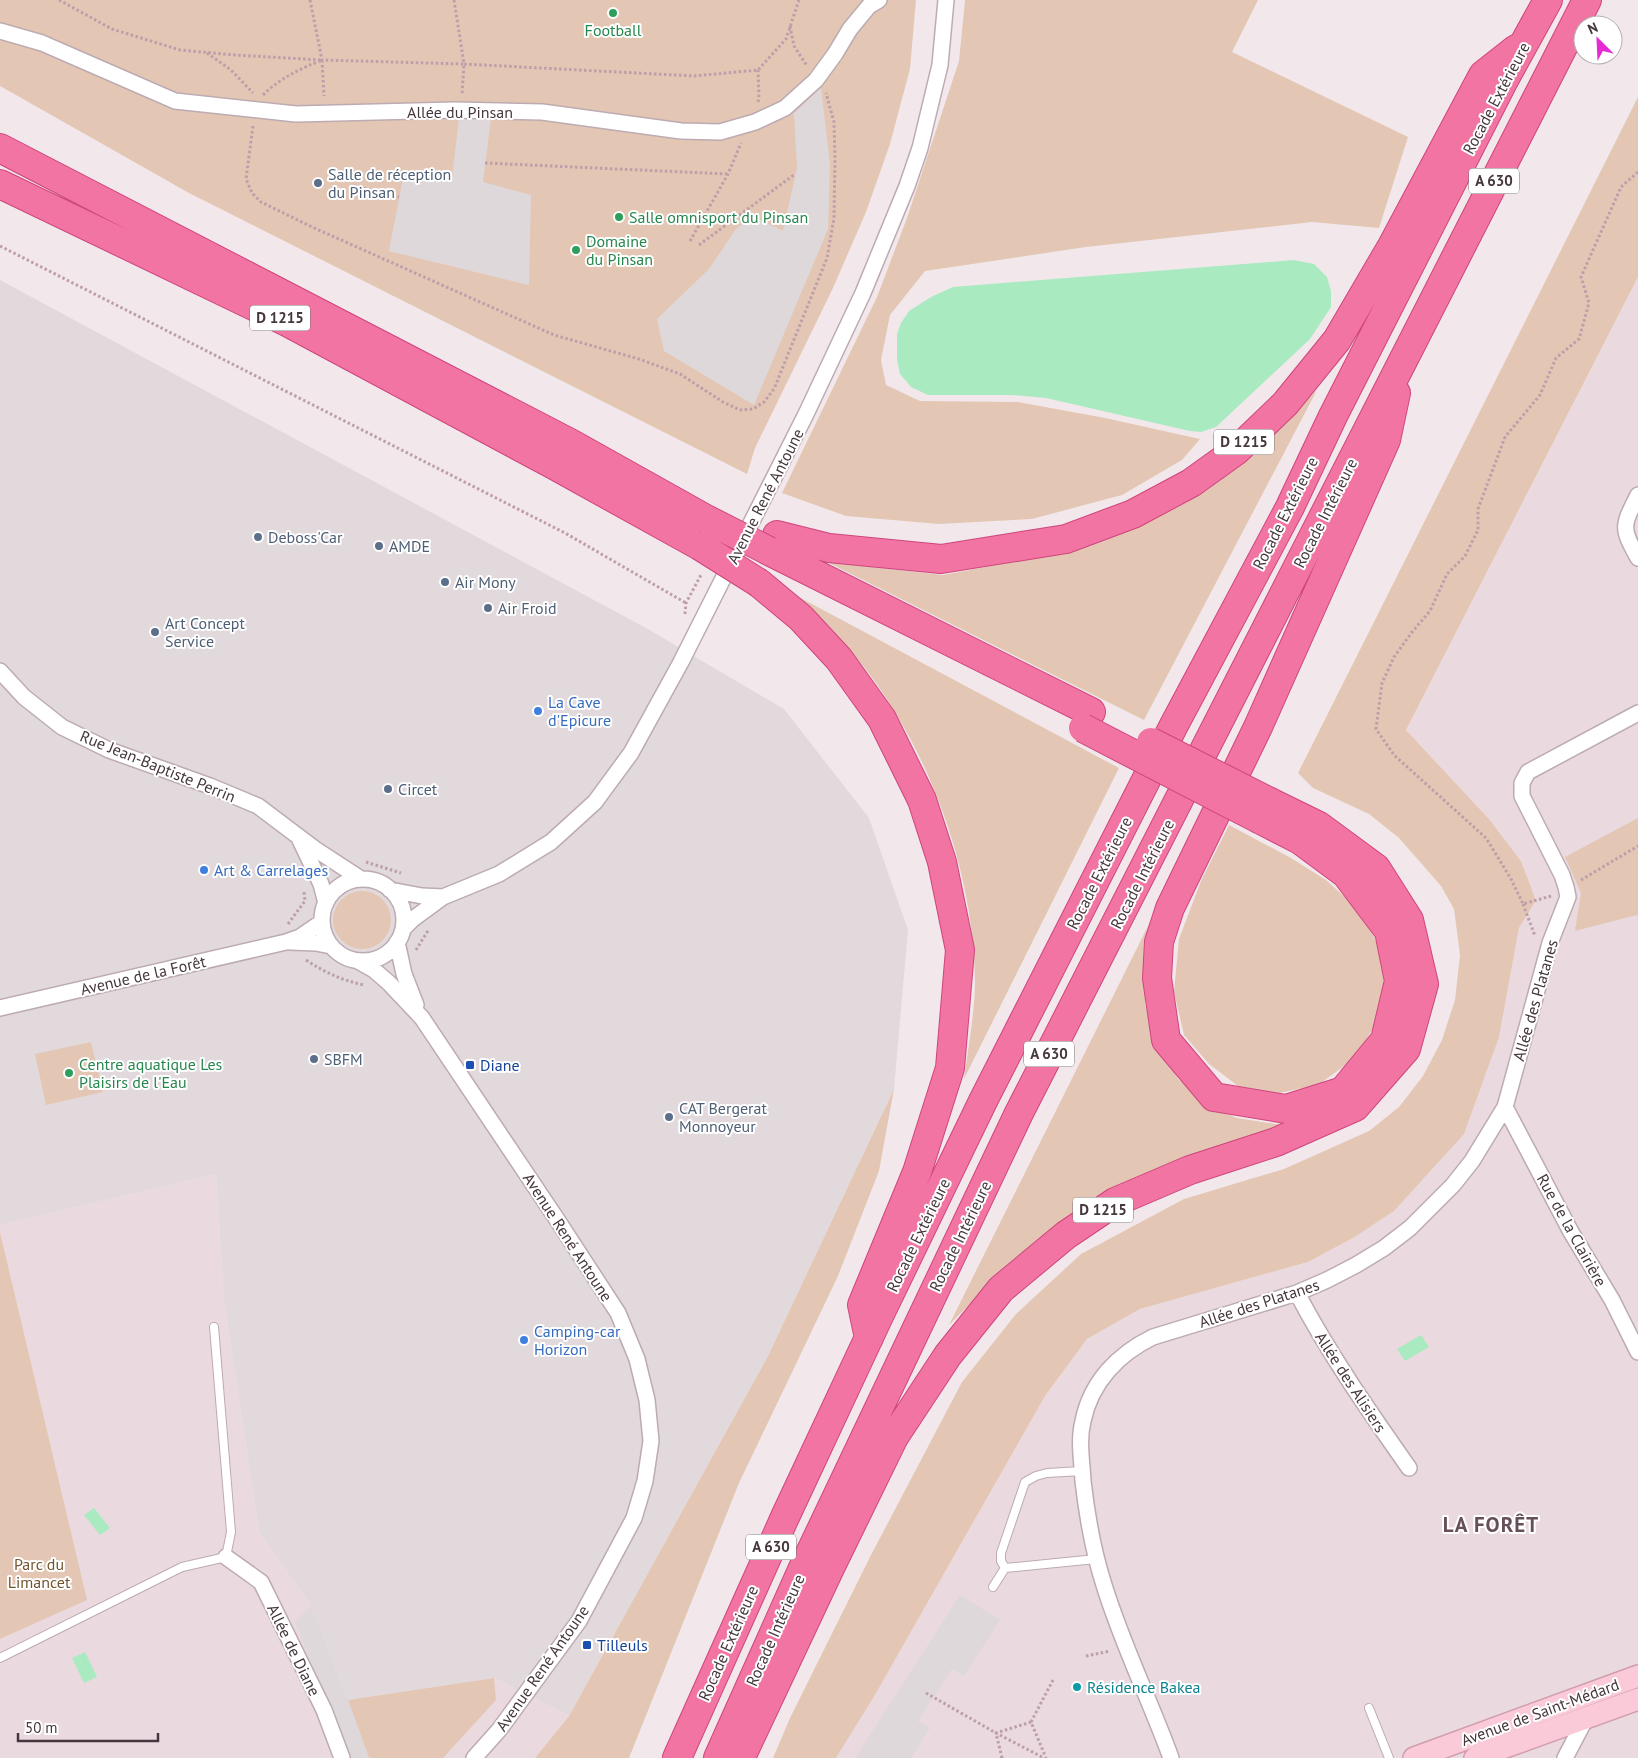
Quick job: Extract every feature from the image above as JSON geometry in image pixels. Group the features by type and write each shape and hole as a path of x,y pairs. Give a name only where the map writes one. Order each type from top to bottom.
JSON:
{"highway":[{"name":"Rocade Extérieure","path":"678,1758 785,1517 983,1101 1174,726 1290,507 1333,416 1504,80 1548,0"},
{"name":"Rocade Intérieure","path":"718,1758 807,1559 1014,1122 1587,0"},
{"name":"D 1215","path":"768,559 829,548 942,559 1066,539 1133,514 1191,483 1237,450 1285,404 1337,340 1392,246 1484,75 1527,40"},
{"name":"D 1215","path":"0,148 572,444 705,535"},
{"name":"D 1215","path":"0,184 287,322 554,465 705,535 768,559 1266,811 1319,826 1376,868 1409,920 1424,984 1406,1049 1356,1107 1276,1142 1190,1170 1115,1202 1066,1235 1001,1289 948,1355 894,1437 743,1753 738,1758"},
{"path":"1266,811 1300,840 1346,874 1389,930 1399,981 1385,1040 1343,1091 1286,1109 1214,1097 1166,1040 1157,978 1159,942 1170,908 1258,727 1386,440 1402,362"},
{"path":"705,535 768,559 802,618 839,659 882,719 922,800 942,862 960,950 950,1068 917,1172 862,1305 869,1338"}],"main road":[{"name":"Avenue de Saint-Médard","path":"1414,1758 1638,1676"},
{"name":"Avenue de Saint-Médard","path":"1474,1758 1638,1699"}],"street":[{"name":"Allée du Pinsan","path":"0,31 42,43 175,101 296,114 461,110 542,112 681,130 720,132 750,123 785,108 818,77 850,29 869,6 879,0"},
{"name":"Avenue René Antoune","path":"422,1018 404,974 400,936 413,919 443,897 499,874 551,842 595,802 631,753 681,662 806,414 863,293 907,186 920,148 940,65 946,0"},
{"path":"1638,495 1627,517 1625,529 1638,558"},
{"name":"Rue Jean-Baptiste Perrin","path":"0,672 24,697 62,727 109,750 210,786 258,806 298,837 361,879"},
{"path":"1566,887 1522,796 1522,783 1528,772 1638,713"},
{"name":"Rue Jean-Baptiste Perrin","path":"298,837 317,876 326,903"},
{"path":"361,879 374,880 390,890 397,896 403,909 404,923 393,949 381,957 368,961 358,961 340,955 324,935 322,922 323,909 337,888 361,879"},
{"name":"Allée des Platanes","path":"1171,1758 1112,1611 1096,1559 1087,1510 1080,1454 1080,1437 1088,1404 1104,1375 1126,1352 1153,1337 1297,1293 1327,1280 1384,1248 1410,1228 1453,1185 1472,1161 1505,1107 1550,943 1568,898 1566,887"},
{"name":"Avenue René Antoune","path":"390,890 422,896 443,897"},
{"name":"Avenue de la Forêt","path":"0,1008 288,936 300,937 322,922"},
{"name":"Avenue de la Forêt","path":"288,936 331,946"},
{"name":"Avenue René Antoune","path":"358,961 374,970 422,1018 618,1313 639,1367 647,1400 651,1441 645,1481 634,1518 578,1621 499,1730 474,1758"},
{"name":"Rue de la Clairière","path":"1505,1107 1571,1232 1612,1300 1638,1352"},
{"name":"Allée des Alisiers","path":"1297,1293 1314,1325 1354,1388 1409,1468"},
{"name":"Allée de Diane","path":"226,1557 262,1582 324,1710 342,1758"},
{"path":"1565,1758 1586,1718"}],"lane":[{"path":"0,1658 182,1567 226,1557 231,1532 214,1327"},
{"path":"1005,1568 1001,1561 1001,1553 1025,1482 1047,1473 1082,1471"},
{"path":"1005,1568 1096,1559"},
{"path":"993,1587 1005,1568"},
{"path":"1369,1708 1389,1758"}],"path":[{"path":"59,0 112,29 180,50 322,60 464,64 694,76 758,70 786,39 798,0"},
{"path":"310,0 322,60 325,113"},
{"path":"454,0 464,64 461,110"},
{"path":"256,110 246,179 252,193 262,202 312,227 546,331 680,374 723,402 740,410 753,409 764,402 774,389 827,258 834,218 834,122 825,88 794,46 790,26"},
{"path":"206,53 231,70 248,86 258,99 272,86 295,71 322,60"},
{"path":"690,241 728,174 750,123 759,98 758,70"},
{"path":"485,163 728,174"},
{"path":"1546,959 1511,879 1486,838 1394,755 1376,729 1382,684 1394,657 1412,632 1430,612 1447,574 1465,556 1478,530 1478,509 1505,437 1540,395 1556,358 1579,339 1589,303 1582,277 1621,187 1638,172"},
{"path":"699,245 795,174"},
{"path":"354,186 399,197"},
{"path":"0,246 565,533 686,603"},
{"path":"684,620 686,603 705,535"},
{"path":"1523,904 1548,897 1638,846"},
{"path":"359,859 406,876"},
{"path":"288,936 287,923 305,902 304,885"},
{"path":"415,952 434,922"},
{"path":"303,955 306,960 329,974 348,982 366,985"},
{"path":"1086,1656 1113,1650"},
{"path":"996,1733 1031,1722 1053,1680"},
{"path":"926,1693 996,1733 1045,1758"},
{"path":"1031,1722 1045,1758"},
{"path":"996,1733 1002,1758"}],"shaded area":[{"path":"821,88 830,164 828,229 754,405 664,351 657,319 709,269 736,229 752,216 783,231 797,168 794,113"},
{"path":"491,118 483,182 531,195 529,285 389,251 404,173 452,177 459,119"},
{"path":"1294,260 1314,264 1327,277 1331,291 1331,307 1310,339 1216,427 1201,432 1046,398 1012,395 928,395 911,387 900,374 897,359 897,334 901,323 909,311 931,297 953,287"},
{"path":"1638,277 1638,1758 836,1758 875,1695 1045,1396 1087,1339 1140,1309 1308,1262 1353,1238 1499,1037 1519,928 1536,899 1521,861 1489,819 1406,730"},
{"path":"0,280 646,628 784,709 869,818 908,930 894,1089 768,1356 569,1716 494,1678 348,1700 311,1606 259,1532 224,1300 216,1174 0,1225"},
{"path":"216,1174 224,1300 259,1532 311,1606 348,1700 494,1678 569,1716 535,1758 0,1758 0,1639 86,1599 0,1232 0,1225"},
{"path":"1421,1335 1429,1347 1405,1361 1397,1349"},
{"path":"94,1508 110,1528 100,1535 84,1515"},
{"path":"960,1595 1000,1620 964,1676 952,1669 918,1721 930,1728 911,1758 855,1758"},
{"path":"311,1606 369,1758 348,1758 295,1622"},
{"path":"85,1652 97,1677 84,1683 72,1658"}],"green space":[{"name":"Domaine du Pinsan","path":"0,0 916,0 910,69 890,144 866,212 833,288 755,448 747,474 189,193 0,86"},
{"path":"965,0 1258,0 1232,52 1408,137 1379,228 1312,222 1086,247 925,271 890,315 881,360 886,385 920,401 1018,402 1105,418 1200,439 1182,460 1122,495 1032,519 939,524 846,516 782,493 877,297 907,218 959,61"},
{"path":"1638,97 1638,277 1406,730 1489,819 1521,861 1536,900 1519,928 1499,1037 1464,1134 1394,1211 1353,1238 1308,1262 1140,1309 1087,1339 1045,1396 875,1695 836,1758 773,1758 790,1718 871,1555 962,1382 1016,1314 1081,1254 1184,1199 1284,1169 1369,1131 1399,1107 1423,1076 1442,1040 1455,1000 1460,955 1454,909 1441,886 1399,838 1369,814 1313,788 1298,773"},
{"path":"1317,390 1144,720 827,562 943,575 1060,553 1224,472 1267,440"},
{"path":"797,596 1119,768 964,1079 975,993 973,938 956,852 942,809 904,727 881,690 848,648"},
{"path":"1638,818 1638,920 1637,915 1575,931 1581,893 1565,857"},
{"path":"1229,825 1291,858 1326,880 1359,910 1377,943 1384,983 1377,1022 1354,1059 1318,1085 1279,1093 1238,1086 1209,1064 1184,1035 1174,992 1179,939 1201,881"},
{"path":"362,891 373,893 386,904 391,920 389,931 378,944 362,949 351,947 338,936 333,920 335,909 346,896"},
{"path":"1164,894 1146,956 1145,1004 1155,1043 1179,1080 1208,1106 1237,1118 1276,1124 1300,1121 1003,1271 949,1325"},
{"name":"Centre aquatique Les Plaisirs de l'Eau","path":"91,1042 103,1092 46,1105 35,1054"},
{"path":"894,1089 879,1171 838,1276 739,1483 629,1758 535,1758 569,1716 768,1356"},
{"name":"Parc du Limancet","path":"0,1232 87,1600 0,1639"},
{"path":"494,1678 496,1700 443,1758 369,1758 348,1700"}],"place":[{"name":"Football","path":"613,13"},
{"name":"Salle de réception du Pinsan","path":"318,183"},
{"name":"Salle omnisport du Pinsan","path":"619,217"},
{"name":"Domaine du Pinsan","path":"576,250"},
{"name":"Deboss'Car","path":"258,537"},
{"name":"AMDE","path":"379,546"},
{"name":"Air Mony","path":"445,582"},
{"name":"Air Froid","path":"488,608"},
{"name":"Art Concept Service","path":"155,632"},
{"name":"La Cave d'Epicure","path":"538,711"},
{"name":"Circet","path":"388,789"},
{"name":"Art & Carrelages","path":"204,870"},
{"name":"SBFM","path":"314,1059"},
{"name":"Diane","path":"470,1065"},
{"name":"Centre aquatique Les Plaisirs de l'Eau","path":"69,1073"},
{"name":"CAT Bergerat Monnoyeur","path":"669,1117"},
{"name":"Camping-car Horizon","path":"524,1340"},
{"name":"Tilleuls","path":"587,1645"},
{"name":"Résidence Bakea","path":"1077,1687"}],"district":[{"name":"LA FORÊT","path":"1491,1525"}]}
